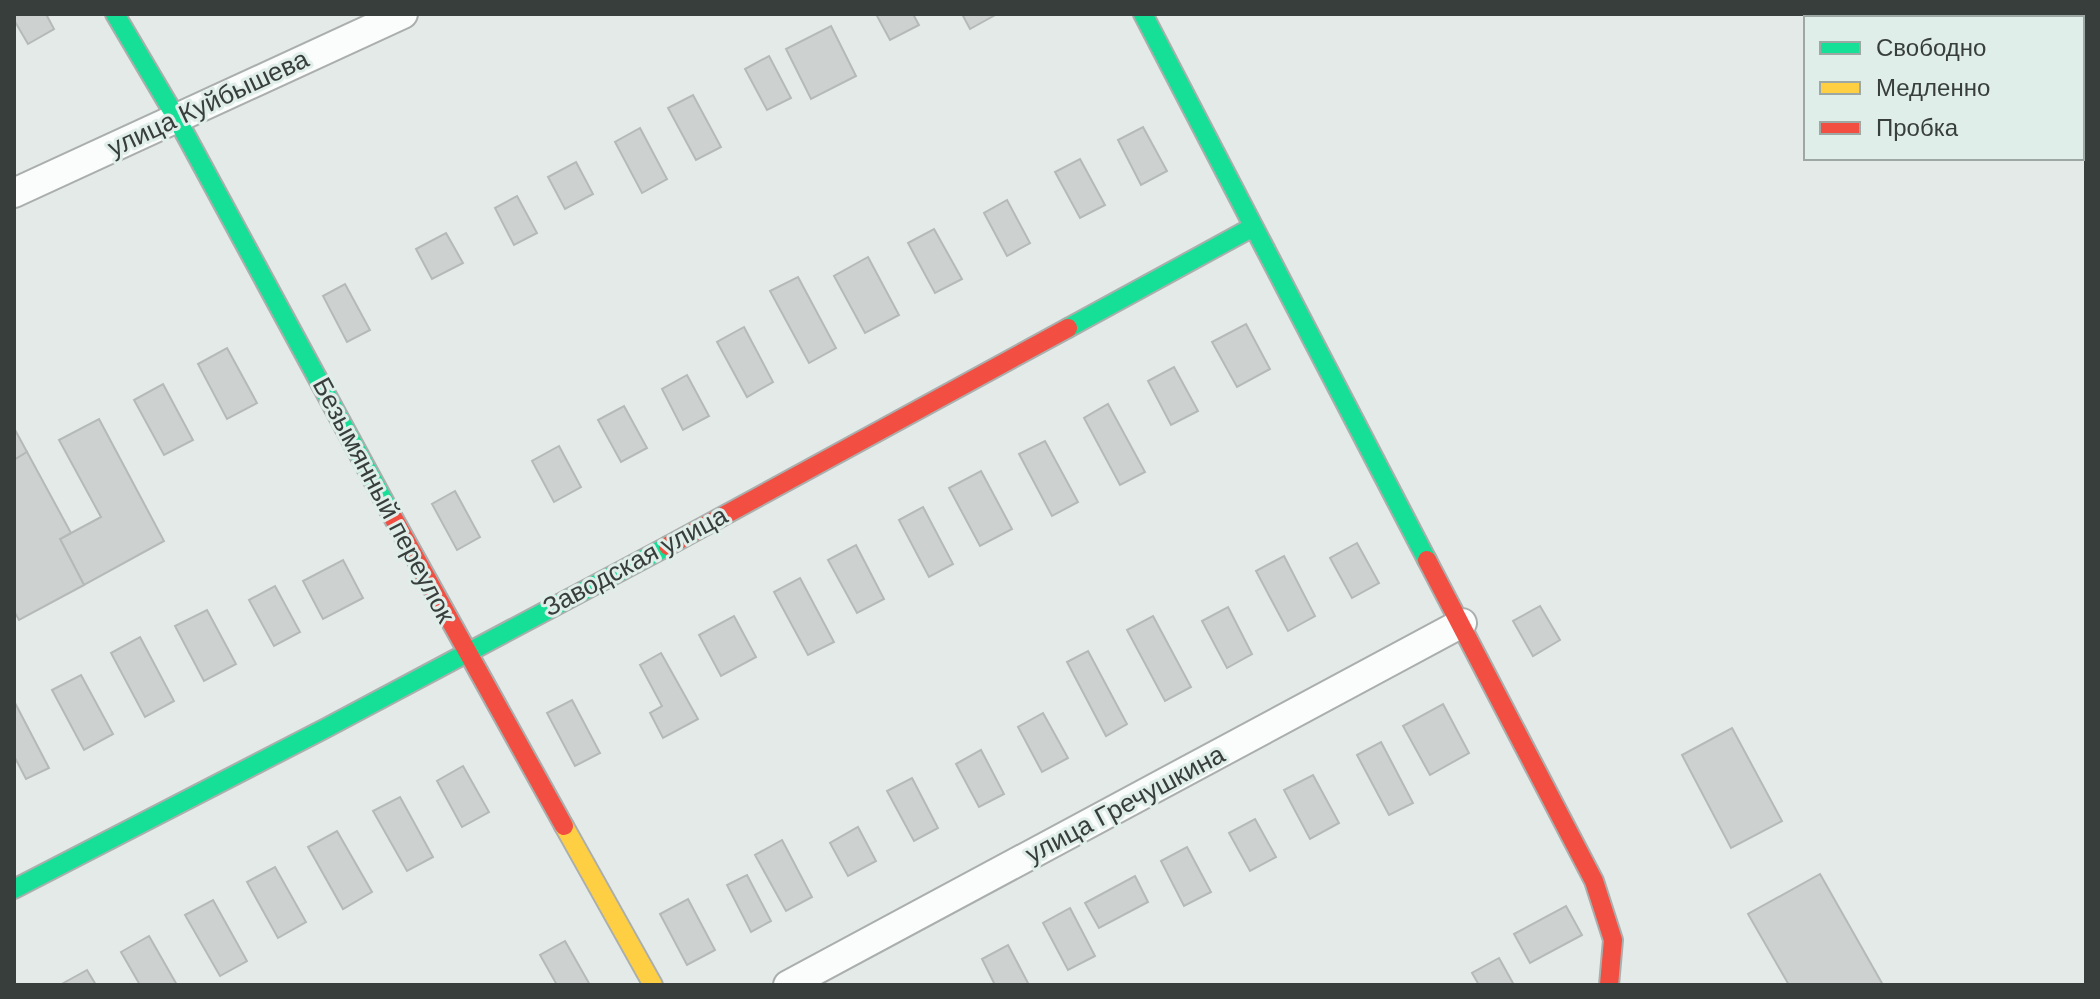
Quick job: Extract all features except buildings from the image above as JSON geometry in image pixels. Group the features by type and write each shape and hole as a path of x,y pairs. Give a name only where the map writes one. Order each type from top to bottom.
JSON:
{"street":[{"name":"Безымянный переулок","path":"115,14 177,119 467,653 653,985"},
{"name":"улица Куйбышева","path":"14,193 403,14"},
{"path":"1143,14 1594,881 1613,940 1609,985"},
{"name":"Заводская улица","path":"14,889 175,808 467,653 1253,227"},
{"name":"улица Гречушкина","path":"788,985 1462,623"}],"traffic: fast":[{"path":"115,14 177,119 390,512"},
{"path":"1143,14 1427,560"},
{"path":"1068,328 1253,227"},
{"path":"14,889 668,546"}],"traffic: slow":[{"path":"564,826 653,985"}],"traffic: jam":[{"path":"668,546 1068,328"},
{"path":"390,512 564,826"},
{"path":"1427,560 1594,881 1613,940 1609,985"}]}
